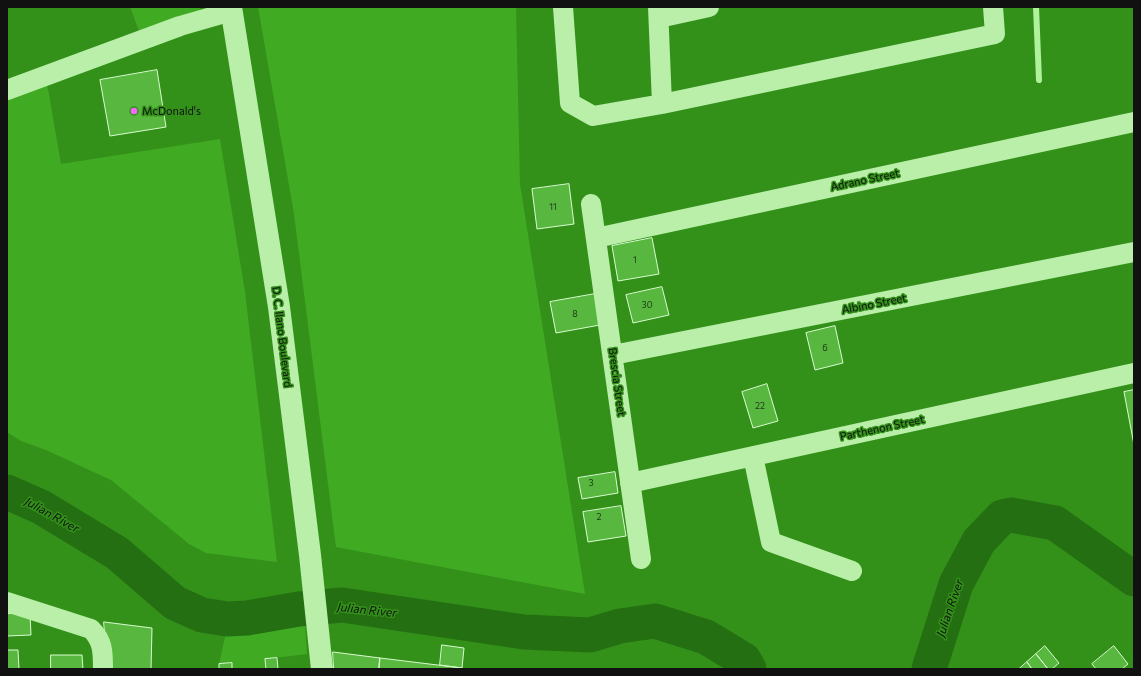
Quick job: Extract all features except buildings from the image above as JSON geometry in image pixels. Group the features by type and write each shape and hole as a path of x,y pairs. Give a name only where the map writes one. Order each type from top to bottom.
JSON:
{"street":[{"path":"563,7 570,103 593,116 662,104 995,34 993,7"},
{"path":"662,104 658,13 709,7"},
{"path":"7,90 180,26 232,9"},
{"name":"D. C. Ilano Boulevard","path":"232,9 271,249 312,572 321,661"},
{"name":"Adrano Street","path":"596,238 1134,122"},
{"name":"Brescia Street","path":"591,204 641,559"},
{"name":"Albino Street","path":"613,355 1134,252"},
{"name":"Parthenon Street","path":"630,483 1134,373"},
{"path":"753,456 771,542 852,571"},
{"path":"7,602 91,629 99,637 102,646 103,669"}],"green space":[{"path":"130,7 200,7 201,14 141,36"},
{"path":"258,7 516,7 520,184 585,594 336,547 294,214"},
{"path":"47,83 61,164 220,139 245,292 277,562 206,553 189,544 111,480 46,450 21,441 7,432 7,98"},
{"path":"305,624 307,654 265,659 266,669 232,669 232,663 219,664 226,633"}],"waterway":[{"path":"1036,7 1039,80"},
{"name":"Julian River","path":"7,492 41,507 117,553 175,603 202,615 227,619 247,618 299,609 342,605 524,632 590,635 620,626 655,621 706,637 744,660 749,669"},
{"name":"Julian River","path":"929,669 956,584 979,541 1002,517 1011,515 1055,523 1134,579"}],"place":[{"name":"McDonald's","path":"134,111"}]}
